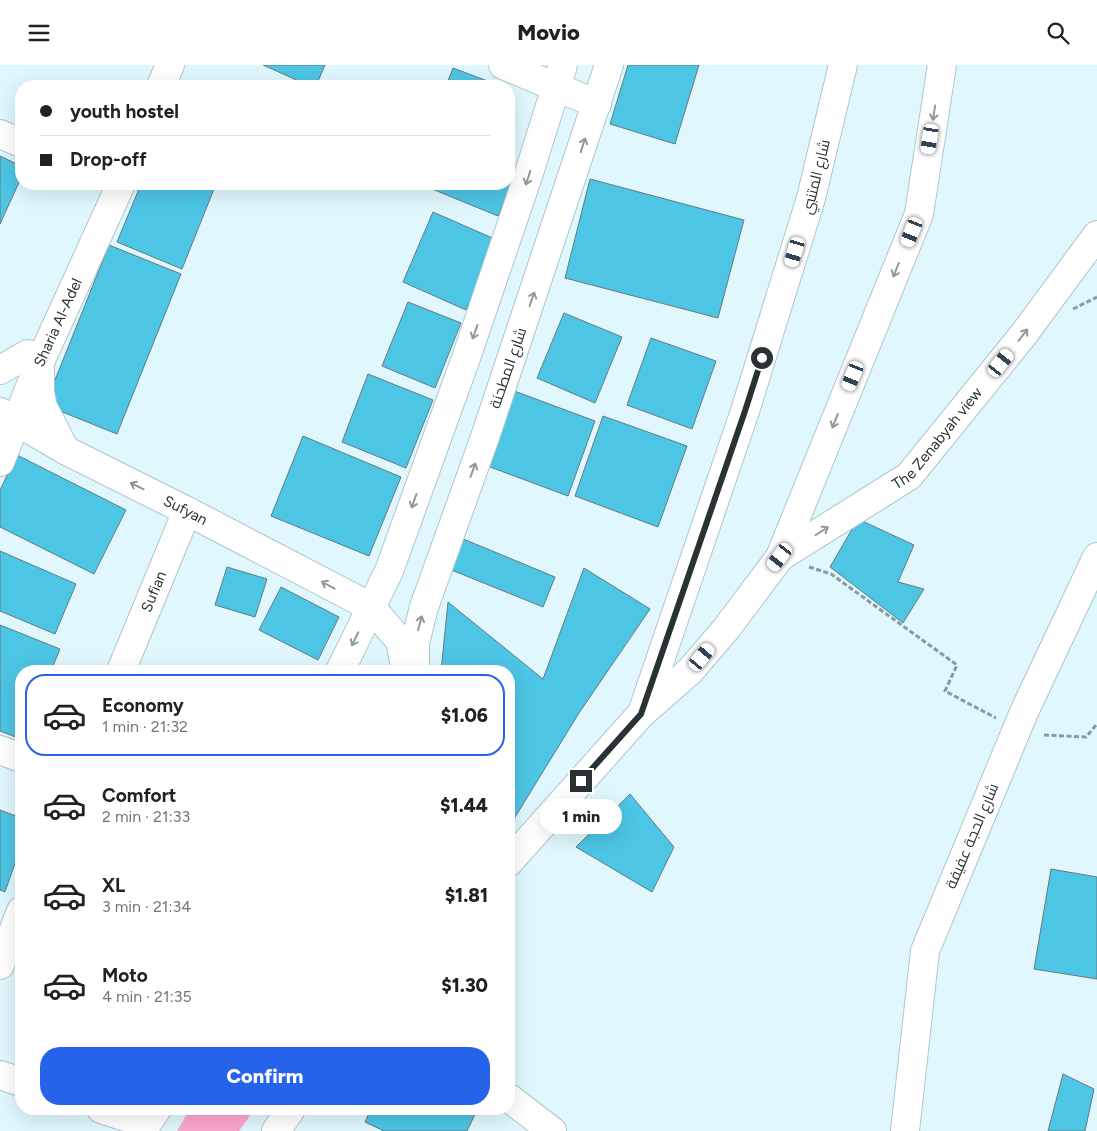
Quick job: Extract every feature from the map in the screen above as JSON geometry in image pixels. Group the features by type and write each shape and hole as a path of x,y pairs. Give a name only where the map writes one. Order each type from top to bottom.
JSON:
{"street":[{"path":"144,80 150,65"},
{"path":"164,80 170,65"},
{"path":"502,65 560,76 597,104"},
{"name":"شارع المطحنة","path":"415,665 415,643 424,607 485,437 609,65"},
{"name":"شارع المتنبي","path":"641,714 745,411 811,198 843,65"},
{"path":"515,841 545,822 641,714 690,671 726,629 780,557 919,214 942,65"},
{"path":"343,665 389,571 466,358 560,76"},
{"path":"0,134 15,140"},
{"name":"Sharia Al-Adel","path":"34,358 101,190"},
{"name":"Sharia Al-Adel","path":"0,462 6,415 118,190"},
{"name":"The Zenabyah view","path":"780,557 910,476 1024,335 1097,235"},
{"path":"0,370 34,358 43,407 65,450"},
{"name":"Sufyan","path":"6,415 65,450 371,607"},
{"name":"Sufian","path":"123,665 187,511"},
{"name":"شارع الحجة عفيفة","path":"906,1131 925,951 1017,729 1097,557"},
{"path":"371,607 400,641 405,665"},
{"path":"515,856 641,714"},
{"path":"0,750 15,756"},
{"path":"0,965 15,916"},
{"path":"0,1075 15,1080"},
{"path":"515,1103 552,1131"},
{"path":"134,1115 150,1118"},
{"path":"276,1131 287,1115"}],"path":[{"path":"780,557 831,574 957,665 945,691 1017,729"},
{"path":"1044,735 1086,737 1097,724"}],"shaded area":[{"path":"186,1115 251,1115 239,1131 177,1131"}],"building":[{"path":"263,65 325,65 319,80 297,80"},
{"path":"628,65 699,65 675,144 610,124"},
{"path":"453,68 485,80 448,80"},
{"path":"0,156 15,163 16,190 0,224"},
{"path":"590,179 744,220 718,318 565,278"},
{"path":"139,190 214,190 182,269 117,242"},
{"path":"435,190 509,190 498,216"},
{"path":"433,212 497,240 466,310 403,282"},
{"path":"109,245 181,274 117,434 45,405"},
{"path":"408,302 461,323 435,388 382,366"},
{"path":"564,313 622,337 595,403 537,378"},
{"path":"651,338 716,361 692,429 627,405"},
{"path":"368,374 433,400 406,468 342,442"},
{"path":"509,389 595,421 568,496 482,464"},
{"path":"603,416 687,446 658,527 575,496"},
{"path":"303,436 401,477 369,556 271,516"},
{"path":"17,455 126,510 94,574 0,527 0,490"},
{"path":"858,519 914,545 898,582 924,589 903,623 830,567"},
{"path":"461,538 555,577 543,607 449,569"},
{"path":"0,551 76,584 55,634 0,611"},
{"path":"227,567 267,579 255,617 215,605"},
{"path":"584,568 650,609 579,713 515,817 515,665 442,665 448,602 543,679"},
{"path":"281,587 339,617 318,660 259,630"},
{"path":"0,625 60,649 53,665 15,665 15,737 0,731"},
{"path":"630,794 674,847 652,892 576,847"},
{"path":"0,810 15,816 15,863 5,892 0,890"},
{"path":"1051,869 1097,877 1097,979 1034,969"},
{"path":"1063,1074 1094,1089 1085,1131 1048,1131"},
{"path":"368,1115 475,1115 467,1131 384,1131 365,1122"}],"route":[{"path":"581,781 641,714 762,358"}]}
